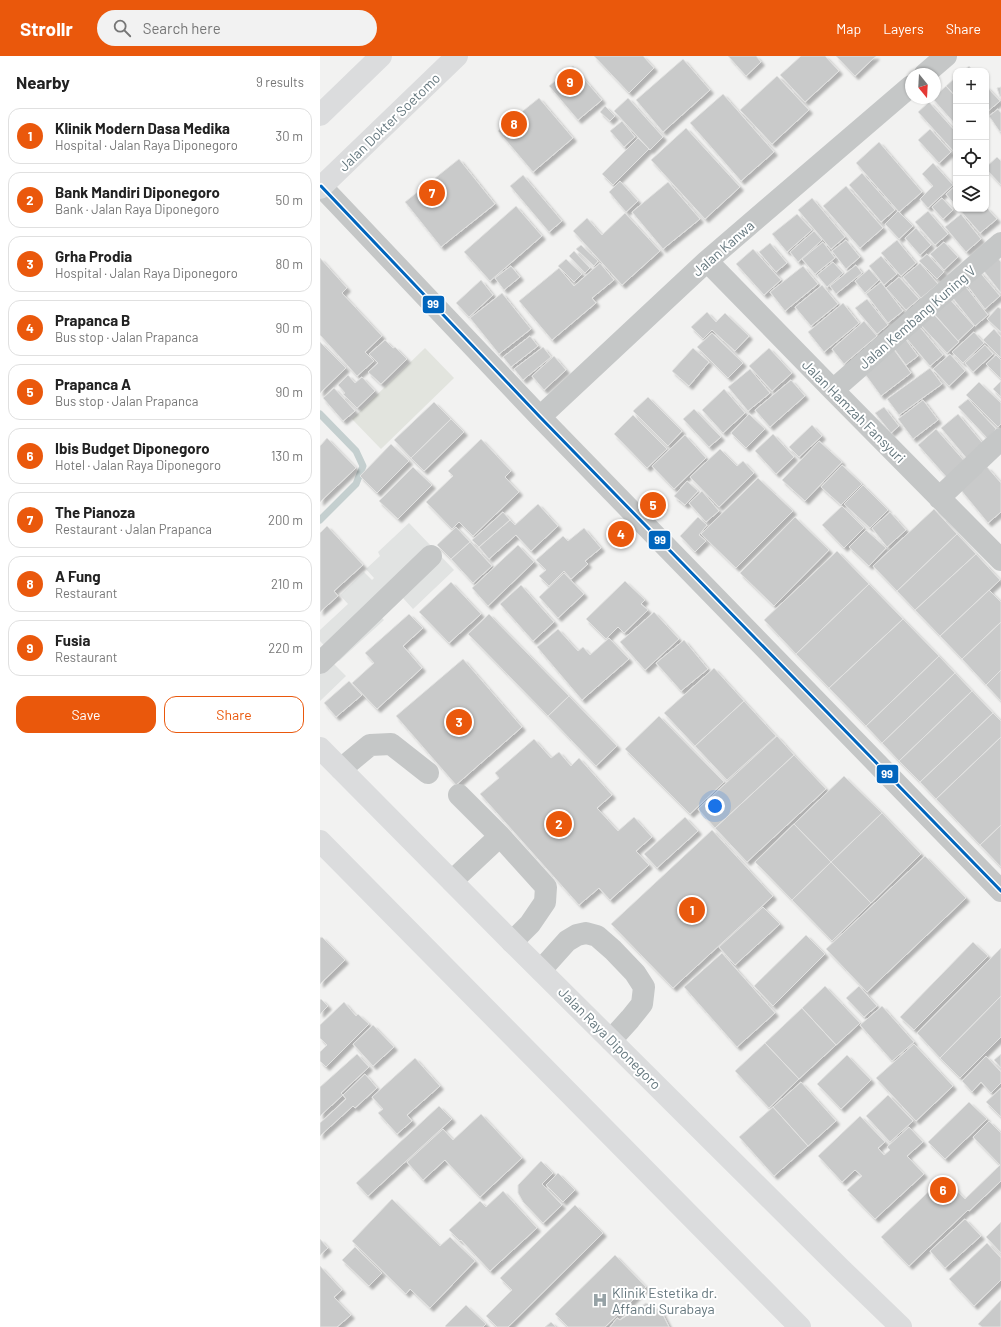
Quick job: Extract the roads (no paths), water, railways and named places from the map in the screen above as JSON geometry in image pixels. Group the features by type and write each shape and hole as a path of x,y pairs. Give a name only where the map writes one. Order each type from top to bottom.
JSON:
{"main road":[{"path":"320,115 381,56"},
{"name":"Jalan Dokter Soetomo","path":"321,187 457,56"},
{"name":"Jalan Raya Diponegoro","path":"320,748 512,942 901,1327"},
{"path":"320,841 800,1327"}],"street":[{"path":"932,68 946,56"},
{"name":"Jalan Kanwa","path":"540,417 707,261 905,91"},
{"path":"321,187 540,417 1001,891"},
{"name":"Jalan Kembang Kuning V","path":"833,390 1001,243"},
{"name":"Jalan Hamzah Fansyuri","path":"707,261 1001,560"},
{"path":"939,498 1001,439"},
{"path":"320,663 431,556"},
{"path":"340,769 370,745 391,744 428,773"},
{"path":"458,795 500,836 546,887 545,902 530,924 512,942"},
{"path":"452,882 500,836"},
{"path":"541,970 567,941 581,934 586,933 597,936 613,950 635,973 644,987 642,1004 611,1040"}],"waterway":[{"path":"320,414 356,451 363,466 356,484 320,520"}],"place":[{"name":"Fusia","path":"570,82"},
{"name":"A Fung","path":"514,124"},
{"name":"The Pianoza","path":"432,193"},
{"name":"Prapanca A","path":"653,505"},
{"name":"Prapanca B","path":"621,534"},
{"name":"Grha Prodia","path":"459,722"},
{"name":"Bank Mandiri Diponegoro","path":"559,824"},
{"name":"Klinik Modern Dasa Medika","path":"692,910"},
{"name":"Ibis Budget Diponegoro","path":"943,1190"},
{"name":"Klinik Estetika dr. Affandi Surabaya","path":"600,1300"}]}
